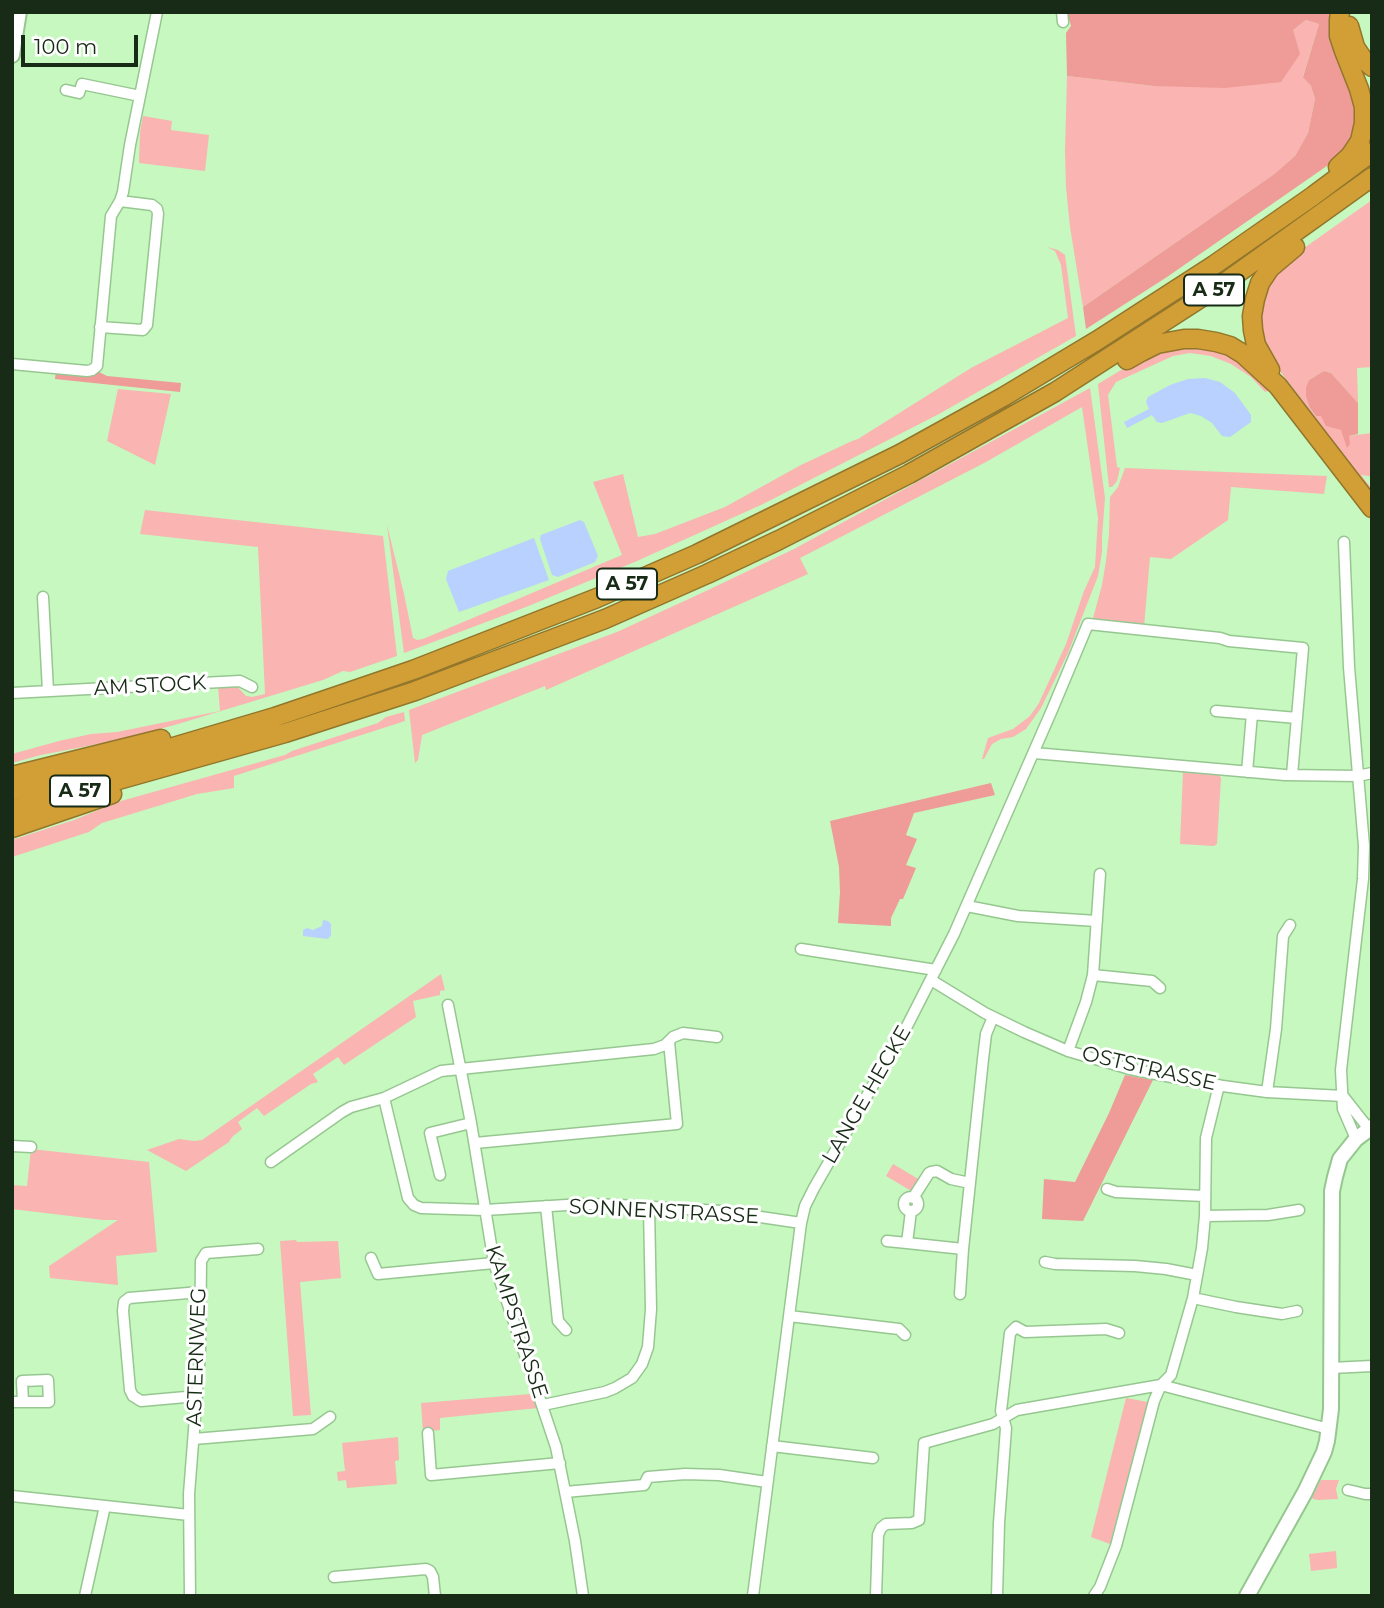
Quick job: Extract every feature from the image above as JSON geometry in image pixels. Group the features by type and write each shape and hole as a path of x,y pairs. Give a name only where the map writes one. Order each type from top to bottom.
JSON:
{"highway":[{"path":"1153,305 1199,265 1337,167 1350,156 1360,141 1364,107 1339,36 1340,12"},
{"path":"1350,12 1350,34 1355,47 1372,67"},
{"name":"A 57","path":"12,792 143,756 393,677 597,598 697,554 900,454 1003,397 1214,265 1372,152"},
{"name":"A 57","path":"12,810 285,733 395,698 605,619 731,563 848,506 1055,392 1079,383 1103,369 1372,177"},
{"path":"1324,213 1310,236 1270,268 1260,284 1252,316 1252,330 1256,345 1278,386 1372,508"},
{"path":"1103,369 1157,344 1198,339 1230,346 1243,354 1278,386"},
{"path":"12,776 180,734 270,708 334,697"},
{"path":"12,828 119,791 148,773"}],"street":[{"path":"12,55 19,12"},
{"path":"12,363 88,371 97,366 111,216 123,192 157,12"},
{"path":"66,90 79,93 82,84 95,92 140,96"},
{"path":"100,327 143,330 147,325 157,209 152,205 120,201"},
{"path":"1343,542 1349,667 1364,859 1342,1058 1343,1109 1356,1139"},
{"path":"43,597 48,691"},
{"name":"LANGE HECKE","path":"753,1596 805,1206 934,975 1034,753 1087,624 1303,648 1297,718"},
{"name":"AM STOCK","path":"12,692 240,681 252,687"},
{"path":"1216,711 1297,718 1292,775"},
{"path":"1247,772 1252,714"},
{"path":"1034,753 1292,775 1372,774"},
{"path":"1068,1051 1093,975 1100,874"},
{"path":"967,905 1018,916 1097,921"},
{"path":"1267,1092 1276,1030 1283,936 1290,926"},
{"path":"801,950 934,975"},
{"name":"OSTSTRASSE","path":"934,975 993,1017 1068,1051 1130,1069 1219,1085 1267,1092 1343,1096"},
{"path":"1093,975 1152,981 1160,988"},
{"name":"KAMPSTRASSE","path":"448,1005 475,1143 494,1263 560,1463 583,1596"},
{"path":"960,1294 986,1034 993,1017"},
{"path":"271,1162 351,1107 384,1098 432,1074 461,1068 654,1049 683,1033 717,1037"},
{"path":"475,1143 677,1124 669,1042"},
{"path":"1094,1596 1116,1546 1154,1401 1161,1385 1171,1376 1193,1298 1205,1216 1206,1138 1219,1085"},
{"path":"1247,1596 1313,1477 1324,1452 1329,1429 1332,1191 1340,1159 1356,1139 1370,1128 1343,1096"},
{"name":"SONNENSTRASSE","path":"384,1098 408,1198 421,1208 485,1210 583,1205 649,1207 720,1211 801,1223"},
{"path":"440,1175 430,1133 471,1123"},
{"path":"12,1146 31,1147"},
{"path":"907,1243 911,1211 918,1205 913,1198 931,1171 970,1183"},
{"path":"1107,1189 1116,1192 1205,1196"},
{"path":"546,1206 558,1321 566,1330"},
{"path":"543,1405 605,1392 632,1378 642,1364 648,1347 651,1309 649,1207"},
{"path":"1205,1216 1268,1215 1299,1210"},
{"path":"887,1241 963,1249"},
{"name":"ASTERNWEG","path":"190,1596 189,1494 200,1343 201,1261 206,1253 258,1249"},
{"path":"371,1258 378,1274 494,1263"},
{"path":"1045,1262 1135,1266 1198,1275"},
{"path":"197,1396 141,1401 133,1396 130,1390 123,1311 124,1302 129,1298 200,1292"},
{"path":"1193,1298 1282,1314 1297,1311"},
{"path":"789,1316 899,1329 905,1335"},
{"path":"997,1596 999,1510 1006,1429 1001,1411 1010,1333 1016,1327 1026,1332 1107,1329 1119,1333"},
{"path":"1331,1368 1372,1366"},
{"path":"876,1596 878,1535 881,1528 886,1524 912,1523 919,1520 923,1443 993,1424 1017,1410 1161,1385 1329,1429"},
{"path":"194,1439 313,1429 330,1417"},
{"path":"428,1433 432,1475 560,1463"},
{"path":"772,1446 873,1458"},
{"path":"565,1492 644,1485 648,1477 685,1474 719,1475 767,1482"},
{"path":"1348,1490 1372,1494"},
{"path":"12,1496 189,1514"},
{"path":"85,1596 105,1506"},
{"path":"334,1577 426,1569 433,1577 435,1596"}],"shaded area":[{"path":"1067,12 1333,12 1357,95 1356,133 1348,148 1334,161 1167,277 1086,329 1083,307 1273,175 1295,156 1308,133 1315,99 1311,86 1303,77 1319,24 1306,20 1293,30 1300,54 1281,82 1225,88 1154,86 1067,76 1066,33 1071,26"},
{"path":"1306,20 1319,24 1303,76 1311,86 1315,99 1308,133 1295,156 1273,175 1083,307 1066,187 1067,76 1154,86 1293,30"},
{"path":"143,116 172,121 171,130 209,135 205,171 139,163"},
{"path":"1372,162 1372,165 1261,246 1098,353 1097,351 1219,272"},
{"path":"1372,200 1372,367 1357,368 1358,403 1331,373 1324,371 1309,380 1306,397 1316,416 1321,415 1349,436 1372,433 1372,479 1361,475 1372,493 1270,358 1262,338 1260,316 1263,295 1274,275 1290,258"},
{"path":"1047,247 1065,255 1076,336 939,414 763,504 637,561 404,653 387,525 413,638 423,639 622,555 593,482 623,474 638,537 655,534 725,507 801,465 858,439 971,368 1068,318 1061,265 1055,251"},
{"path":"1174,342 1226,349 1272,389 1265,392 1251,377 1231,364 1211,356 1190,353 1173,356 1116,382 1108,395 1117,467 1120,468 1117,481 1109,487 1098,384"},
{"path":"56,371 97,371 107,376 181,383 180,392 55,379"},
{"path":"1324,371 1331,373 1358,403 1358,434 1349,436 1350,444 1347,448 1341,430 1326,426 1321,416 1316,416 1310,408 1306,397 1309,380"},
{"path":"1090,388 1105,498 1098,576 1068,653 1041,708 1026,729 992,744 984,759 988,738 1013,729 1030,716 1039,703 1066,644 1095,567 1098,518 1082,407 986,462 800,558 808,574 546,690 545,686 422,735 418,760 415,763 409,710 617,632 706,591 794,549"},
{"path":"118,389 171,394 155,465 107,441"},
{"path":"1125,468 1327,476 1324,494 1231,487 1228,520 1171,559 1150,557 1144,627 1092,622 1106,561 1110,497 1118,487"},
{"path":"145,510 383,536 397,656 350,672 343,671 323,680 178,724 12,763 12,754 59,741 220,711 218,687 233,682 246,696 265,694 258,547 140,534"},
{"path":"404,712 405,721 234,776 234,788 197,794 102,823 89,832 12,857 12,840 121,801 285,755"},
{"path":"1183,772 1219,775 1221,778 1217,844 1214,846 1180,844"},
{"path":"991,783 995,795 914,813 906,835 917,839 906,865 916,868 903,899 900,899 891,918 891,926 838,923 839,867 830,821"},
{"path":"441,974 445,990 440,991 440,995 413,1001 416,1017 344,1065 338,1057 313,1074 318,1082 264,1116 257,1108 238,1122 242,1129 229,1142 186,1171 147,1150 179,1139 202,1140"},
{"path":"1125,1075 1153,1080 1083,1221 1042,1219 1044,1179 1075,1182"},
{"path":"31,1149 149,1162 157,1252 116,1256 118,1285 50,1278 49,1266 118,1220 12,1209 12,1185 27,1186"},
{"path":"893,1164 920,1180 913,1192 886,1176"},
{"path":"280,1241 338,1241 341,1278 300,1282 311,1415 293,1416"},
{"path":"531,1394 538,1408 440,1418 440,1430 423,1432 421,1403"},
{"path":"1126,1398 1148,1402 1110,1544 1091,1537"},
{"path":"398,1437 399,1460 395,1461 397,1484 347,1488 346,1480 338,1481 337,1472 345,1471 342,1443"},
{"path":"1321,1480 1339,1480 1336,1489 1338,1499 1313,1499"},
{"path":"1336,1551 1337,1568 1311,1571 1309,1554"}],"water":[{"path":"1205,378 1220,382 1235,393 1251,415 1251,422 1230,437 1222,436 1212,423 1190,413 1162,423 1157,422 1152,415 1127,428 1124,422 1149,409 1146,402 1148,397 1188,379"},
{"path":"580,520 584,522 598,556 595,562 558,577 552,575 541,535"},
{"path":"534,538 549,580 459,612 446,579 448,571"},
{"path":"323,920 331,924 331,935 328,939 303,936 303,930 322,926"}]}
